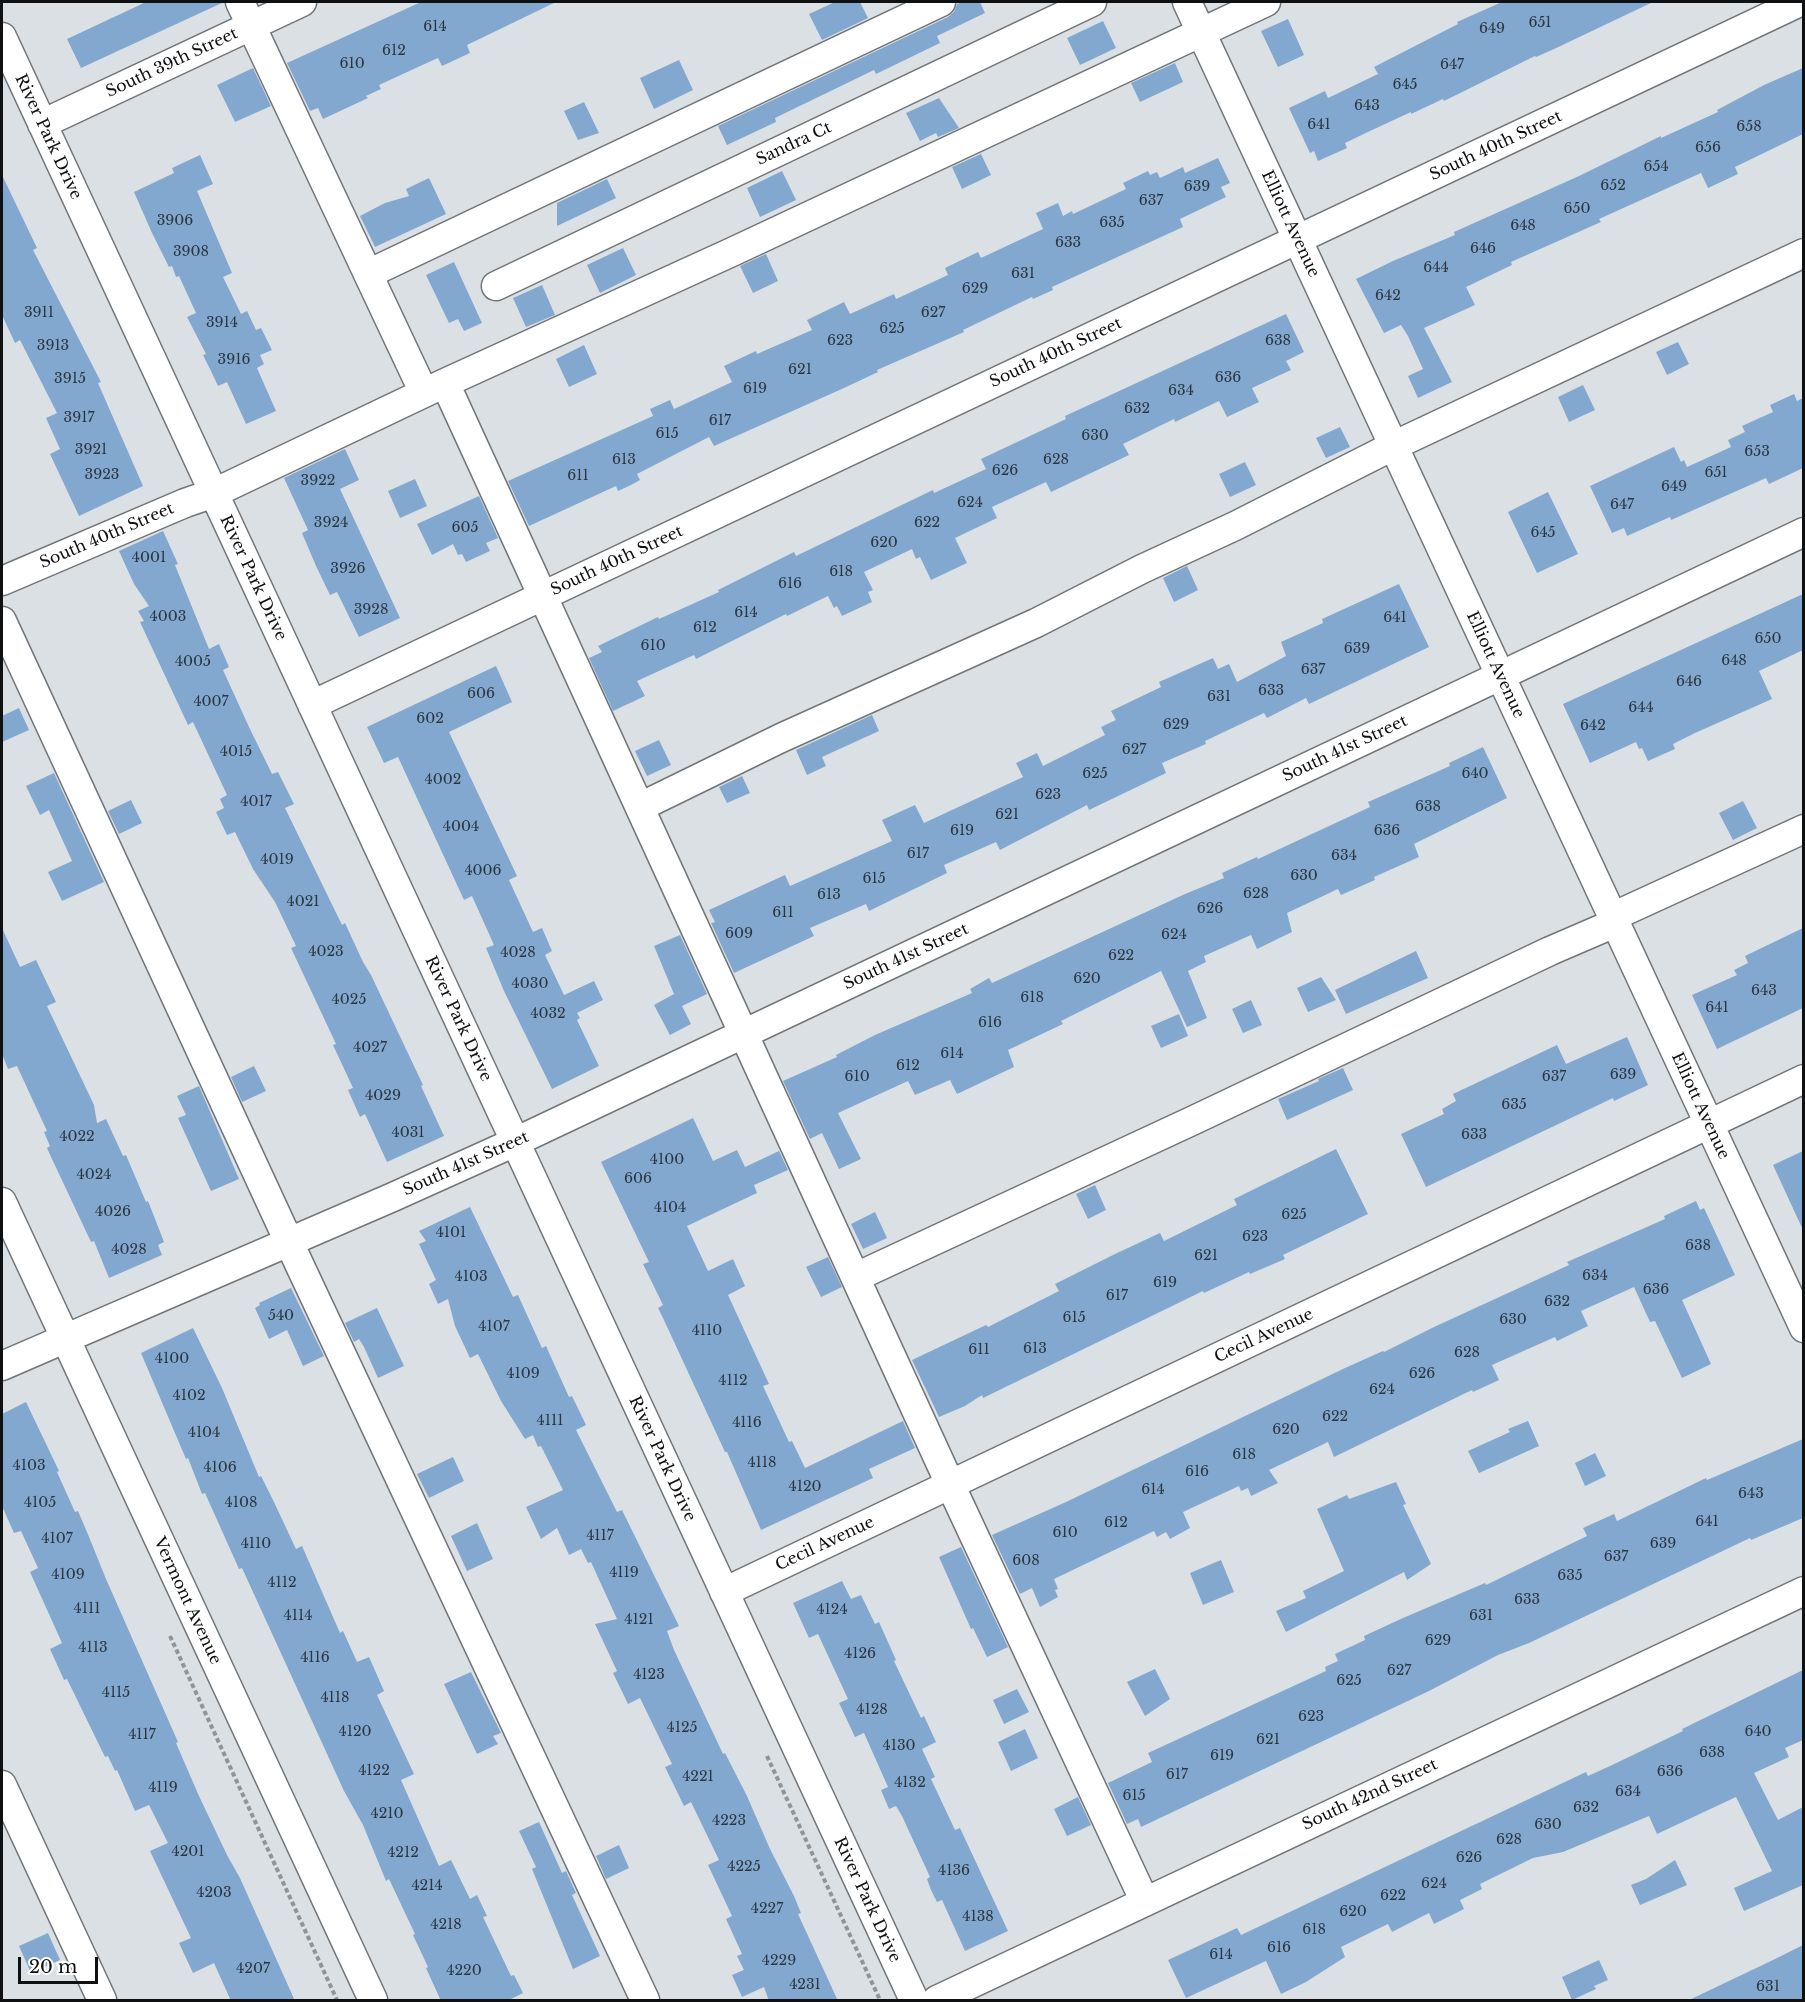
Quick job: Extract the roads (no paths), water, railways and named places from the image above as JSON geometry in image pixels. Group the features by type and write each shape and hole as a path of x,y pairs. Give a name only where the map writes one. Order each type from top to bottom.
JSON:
{"street":[{"name":"South 39th Street","path":"42,124 245,13 302,2"},
{"path":"368,274 941,2"},
{"name":"Sandra Ct","path":"496,286 1092,2"},
{"name":"Elliott Avenue","path":"1187,2 1803,1328"},
{"name":"South 40th Street","path":"2,581 185,503 214,493 434,388 732,252 1266,2"},
{"name":"South 40th Street","path":"312,705 1800,2"},
{"path":"245,13 368,274 434,388 544,596 950,1484 1145,1902"},
{"name":"River Park Drive","path":"2,37 914,2001"},
{"path":"640,807 781,738 1036,623 1142,568 1235,526 1393,446 1803,253"},
{"name":"South 41st Street","path":"2,1366 515,1142 1803,532"},
{"path":"2,621 645,2001"},
{"path":"856,1277 1204,1115 1803,829"},
{"name":"Cecil Avenue","path":"724,1592 1803,1079"},
{"name":"Vermont Avenue","path":"2,1202 373,2001"},
{"name":"South 42nd Street","path":"938,2001 1803,1590"},
{"path":"2,1785 102,2001"}]}
